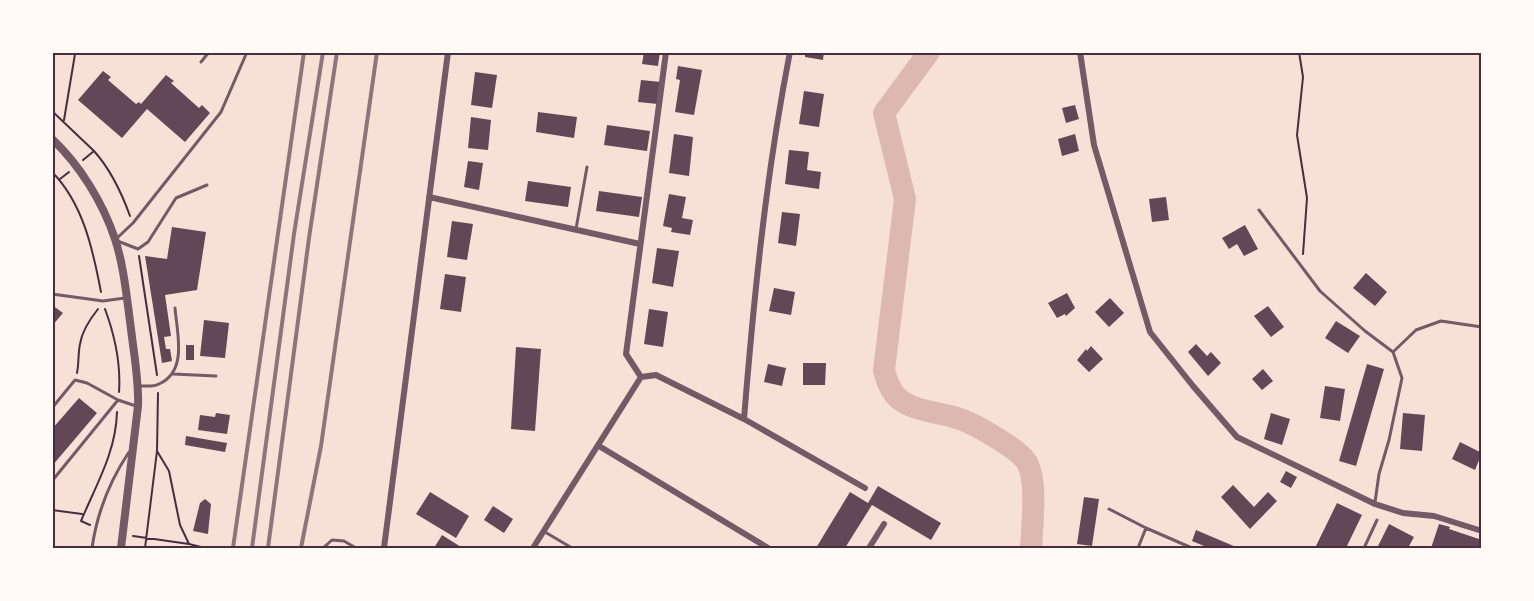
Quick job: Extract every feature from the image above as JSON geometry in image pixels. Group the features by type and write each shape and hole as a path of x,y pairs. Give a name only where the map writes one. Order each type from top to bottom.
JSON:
{"street":[{"path":"384,549 448,52"},
{"path":"641,378 626,354 666,52"},
{"path":"744,419 758,262 789,52"},
{"path":"1080,52 1094,145 1150,332 1193,386 1237,437 1375,504 1403,513 1434,516 1482,531"},
{"path":"54,144 76,166 98,199 115,240 126,298 138,386 138,406 121,549"},
{"path":"429,197 640,243"},
{"path":"533,549 641,378 656,375 744,419 866,488"},
{"path":"599,446 768,549"},
{"path":"869,549 884,524"}],"lane":[{"path":"52,57 54,52"},
{"path":"201,62 209,52"},
{"path":"207,185 176,198 148,242 138,249 115,240 132,223 221,112 247,52"},
{"path":"576,230 587,167"},
{"path":"1259,210 1320,291 1365,331 1393,352 1402,378 1389,440 1379,474 1375,504"},
{"path":"52,294 103,302 126,298"},
{"path":"138,386 158,385 173,374 178,361 175,308"},
{"path":"1393,352 1416,330 1441,321 1482,327"},
{"path":"173,374 216,376"},
{"path":"52,408 75,380 87,383 118,400 138,406"},
{"path":"52,481 118,400"},
{"path":"92,549 95,526 112,477 135,443"},
{"path":"1109,509 1192,549"},
{"path":"1364,549 1377,520"},
{"path":"1138,549 1146,528"},
{"path":"544,531 572,549"},
{"path":"323,549 332,540 344,541 356,549"}],"path":[{"path":"64,120 74,52"},
{"path":"1299,52 1303,77 1297,135 1306,198 1302,266"},
{"path":"52,111 94,151 60,179"},
{"path":"52,172 65,184 92,242 103,302 115,336 120,375 116,433 110,457 81,521 95,526"},
{"path":"75,380 80,362 79,344 88,322 103,302"},
{"path":"158,451 169,471 180,525 189,544"},
{"path":"52,510 84,514"},
{"path":"123,534 189,544 205,549"}],"building":[{"path":"644,52 660,52 658,66 642,64"},
{"path":"805,52 824,52 823,60 805,57"},
{"path":"678,66 702,70 694,115 675,112 680,80 676,79"},
{"path":"103,71 111,77 108,80 136,104 139,102 141,104 166,75 174,81 171,83 199,108 202,105 210,113 185,142 147,109 122,138 78,100"},
{"path":"475,72 497,75 492,108 471,105"},
{"path":"641,80 661,82 658,104 638,102"},
{"path":"804,91 824,94 819,127 799,124"},
{"path":"1075,105 1079,119 1066,123 1062,108"},
{"path":"538,112 577,117 574,138 536,132"},
{"path":"471,117 491,120 488,150 468,148"},
{"path":"607,125 650,131 647,151 604,145"},
{"path":"674,134 693,137 689,176 669,173"},
{"path":"1075,134 1079,151 1062,156 1058,139"},
{"path":"789,150 809,152 807,170 821,172 819,189 785,184"},
{"path":"468,161 483,163 479,190 464,187"},
{"path":"528,181 571,187 568,207 525,201"},
{"path":"599,191 642,197 639,217 596,211"},
{"path":"669,194 686,197 682,218 693,220 690,235 671,232 672,228 663,226"},
{"path":"1166,197 1169,220 1152,222 1149,199"},
{"path":"782,212 800,214 796,246 778,243"},
{"path":"452,221 473,224 467,260 447,257"},
{"path":"1245,225 1258,249 1244,256 1237,244 1229,249 1222,238"},
{"path":"172,227 206,232 197,290 165,295 171,336 164,337 166,349 170,349 172,361 162,363 145,256 167,259"},
{"path":"657,248 679,251 673,287 652,283"},
{"path":"1366,273 1387,292 1375,306 1353,288"},
{"path":"445,274 466,277 461,312 440,309"},
{"path":"774,288 795,292 791,315 769,311"},
{"path":"1067,293 1075,308 1066,316 1065,314 1057,318 1048,303"},
{"path":"1110,298 1124,313 1109,327 1095,312"},
{"path":"52,305 63,313 52,326"},
{"path":"1268,306 1284,327 1271,337 1254,316"},
{"path":"649,309 668,312 663,347 644,344"},
{"path":"204,320 229,323 225,358 200,356"},
{"path":"1336,321 1360,336 1348,353 1325,338"},
{"path":"1196,344 1207,356 1211,352 1221,363 1208,376 1188,352"},
{"path":"186,345 194,345 194,360 186,360"},
{"path":"1091,346 1103,359 1089,372 1077,360"},
{"path":"516,347 541,349 535,431 511,429"},
{"path":"803,363 826,363 825,385 803,385"},
{"path":"768,364 786,368 782,386 764,382"},
{"path":"1367,364 1384,369 1356,466 1339,461"},
{"path":"1263,369 1273,381 1262,390 1252,379"},
{"path":"1325,386 1345,389 1340,421 1320,418"},
{"path":"79,398 97,413 52,466 52,429"},
{"path":"216,413 230,415 227,434 198,430 200,415 215,417"},
{"path":"1271,413 1290,419 1282,445 1264,439"},
{"path":"1403,413 1425,415 1422,451 1400,449"},
{"path":"186,436 227,443 225,452 185,445"},
{"path":"1460,442 1482,453 1475,470 1452,459"},
{"path":"1286,471 1297,477 1291,488 1280,482"},
{"path":"1233,485 1254,507 1268,492 1277,501 1250,529 1221,497"},
{"path":"878,486 941,523 931,540 872,505 845,548 816,548 850,492 868,503"},
{"path":"430,492 469,516 456,538 416,514"},
{"path":"1084,497 1099,499 1092,546 1077,544"},
{"path":"205,499 211,504 208,534 193,531 200,503"},
{"path":"1337,503 1362,515 1346,548 1315,548"},
{"path":"493,506 513,519 504,533 484,520"},
{"path":"1389,524 1414,537 1408,548 1377,548"},
{"path":"1439,524 1482,540 1482,548 1431,548"},
{"path":"1196,530 1236,548 1209,548 1192,541"},
{"path":"442,535 461,547 434,548"}],"waterway":[{"path":"929,52 884,113 905,199 884,370 893,393 905,403 967,422 1006,444 1026,461 1030,469 1033,490 1031,548"}],"railway":[{"path":"233,548 304,52"},
{"path":"252,548 294,234 323,52"},
{"path":"268,548 309,238 337,52"},
{"path":"301,548 321,446 377,52"}]}
